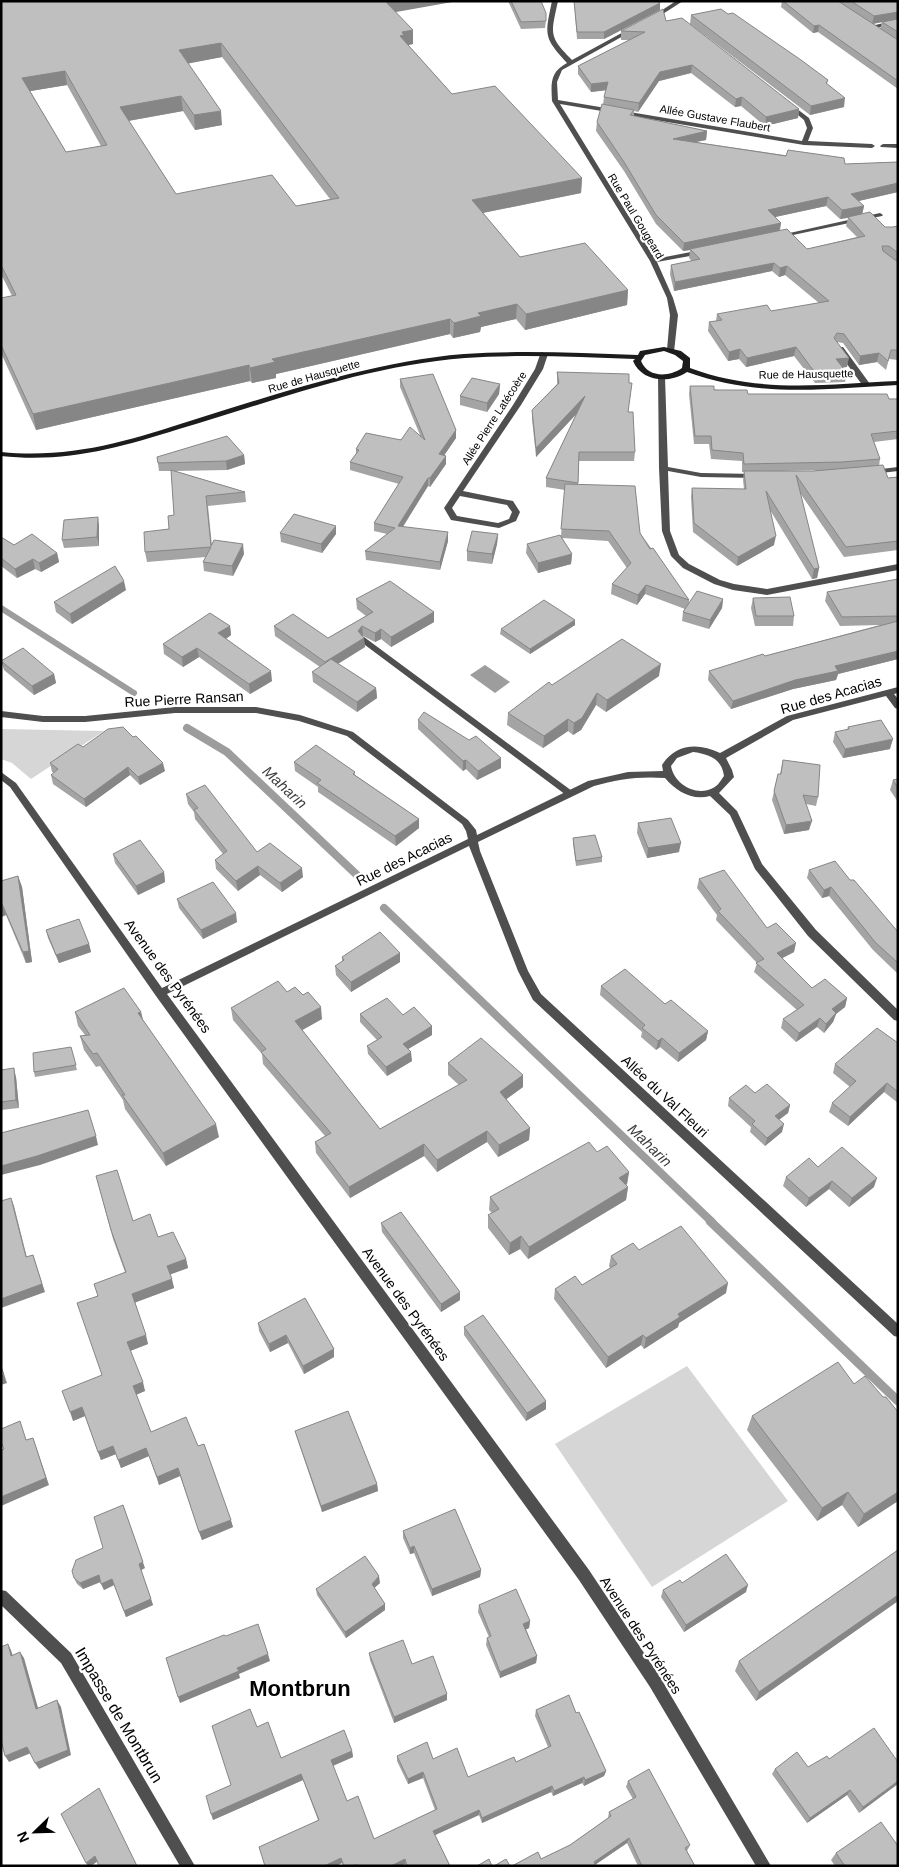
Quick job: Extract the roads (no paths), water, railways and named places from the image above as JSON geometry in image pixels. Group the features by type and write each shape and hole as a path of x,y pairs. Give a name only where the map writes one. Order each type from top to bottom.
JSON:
{"street":[{"path":"555,1 548,34 552,45 570,62"},
{"path":"645,22 680,1"},
{"path":"662,13 670,16"},
{"path":"860,21 876,32"},
{"path":"869,27 898,22"},
{"path":"555,101 554,82 560,69 637,27"},
{"name":"Allée Gustave Flaubert","path":"555,101 804,143 872,146"},
{"name":"Rue Paul Gougeard","path":"555,101 653,262 670,298 674,315 671,350"},
{"path":"783,101 807,119 810,128 804,143"},
{"path":"882,146 898,146"},
{"path":"767,238 880,215"},
{"path":"653,262 710,250"},
{"path":"838,346 866,384"},
{"path":"639,357 637,361 641,370 661,377 676,375 686,369 687,360 671,350"},
{"name":"Rue de Hausquette","path":"1,454 52,457 92,452 292,393 404,364 479,355 544,354 639,357 649,351 671,350"},
{"name":"Allée Pierre Latécoère","path":"459,493 510,503 516,512 512,521 499,526 454,518 448,508 517,405 539,369 544,354"},
{"name":"Rue de Hausquette","path":"686,369 707,377 757,387 790,388 898,384"},
{"path":"661,377 666,531 675,556 686,566 716,582 752,591 768,592 898,567"},
{"path":"663,468 701,476 760,476"},
{"path":"859,473 898,469"},
{"path":"364,640 569,793"},
{"name":"Rue des Acacias","path":"720,757 790,718 898,690"},
{"path":"888,692 898,706"},
{"name":"Rue Pierre Ransan","path":"1,714 43,719 85,719 175,710 256,710 300,718 350,734 371,748 465,822 471,830 472,840"},
{"path":"702,750 720,757 726,763 729,777 726,783 712,792 690,793 679,789 666,775 665,767 668,760 682,751 702,750"},
{"name":"Rue des Acacias","path":"160,993 590,783 616,776 647,772 666,775"},
{"name":"Avenue des Pyrénées","path":"1,775 13,785 160,993 584,1575 655,1682 764,1866"},
{"path":"712,792 727,803 734,813 758,866 812,932 898,1017"},
{"name":"Allée du Val Fleuri","path":"472,840 523,971 538,997 898,1332"},
{"name":"Impasse de Montbrun","path":"1,1596 66,1658 188,1866"}],"waterway":[{"name":"Maharin","path":"1,608 134,693"},
{"name":"Maharin","path":"187,728 227,752 357,875"},
{"name":"Maharin","path":"384,908 712,1222"},
{"name":"Maharin","path":"710,1221 898,1401"}],"district":[{"name":"Montbrun","path":"300,1688"}]}
